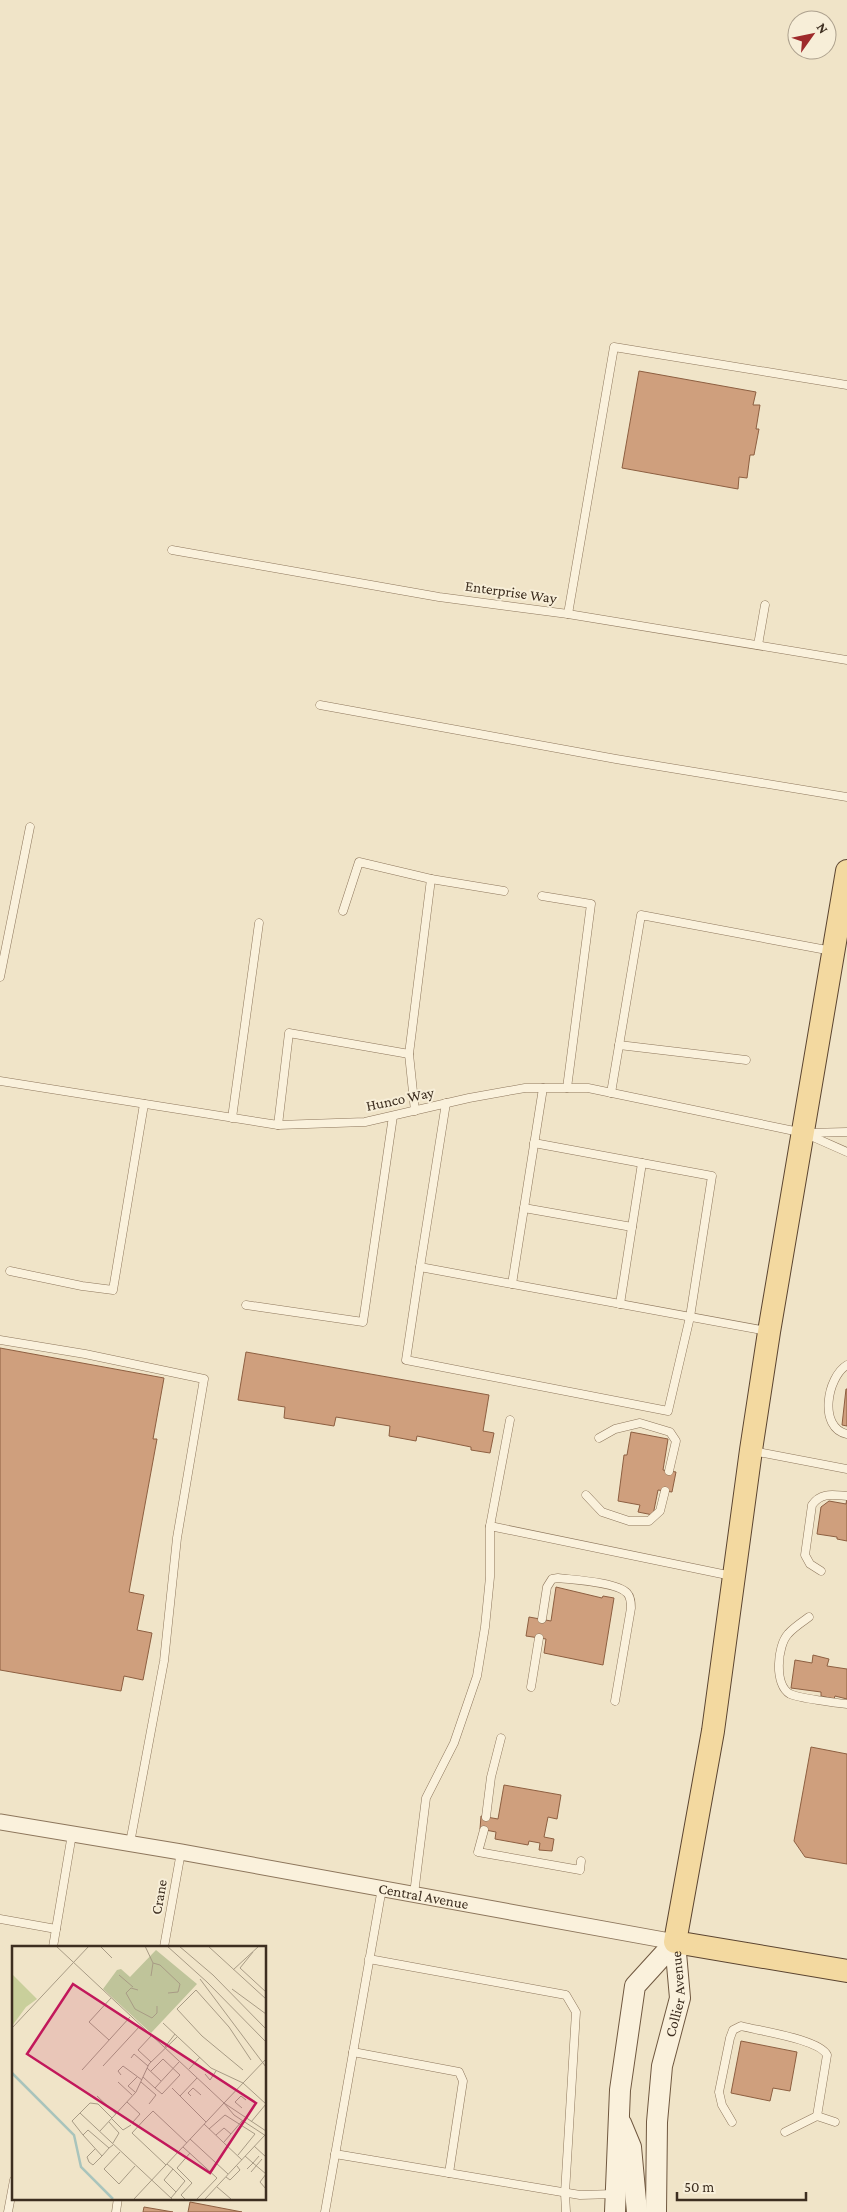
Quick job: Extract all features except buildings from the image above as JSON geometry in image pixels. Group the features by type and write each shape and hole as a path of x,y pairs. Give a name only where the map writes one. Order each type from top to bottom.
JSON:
{"main road":[{"path":"675,1942 712,1731 769,1332 847,871"},
{"name":"Central Avenue","path":"675,1942 847,1971"},
{"name":"Collier Avenue","path":"615,2203 620,2090 635,1986 675,1942"},
{"name":"Collier Avenue","path":"656,2212 657,2122 662,2066 680,1998 675,1942"},
{"path":"618,2116 631,2147 637,2212"}],"street":[{"name":"Central Avenue","path":"0,1822 182,1852 675,1942"}],"lane":[{"path":"568,614 614,347 847,386"},
{"name":"Enterprise Way","path":"172,550 439,597 568,614 847,660"},
{"path":"758,645 765,605"},
{"path":"320,706 616,759 847,797"},
{"path":"0,977 30,827"},
{"path":"343,911 359,862 431,879 504,891"},
{"path":"415,1111 409,1054 431,879"},
{"path":"542,896 591,904 567,1088"},
{"path":"611,1093 641,915 833,951"},
{"path":"232,1118 259,923"},
{"path":"278,1125 289,1033 409,1054"},
{"path":"619,1045 746,1060"},
{"name":"Hunco Way","path":"0,1081 278,1125 365,1122 525,1088 588,1088 804,1133 847,1152"},
{"path":"512,1284 543,1088"},
{"path":"10,1271 82,1286 113,1290 144,1104"},
{"path":"446,1104 406,1360 668,1411 690,1317 712,1176 534,1143"},
{"path":"246,1305 363,1322 393,1116"},
{"name":"Hunco Way","path":"804,1133 847,1132"},
{"path":"620,1304 642,1163"},
{"path":"524,1208 632,1227"},
{"path":"420,1267 769,1332"},
{"path":"0,1340 85,1354 204,1379 177,1538 164,1661 130,1843"},
{"path":"847,1365 834,1380 829,1415 831,1422 837,1430 847,1434"},
{"path":"414,1894 426,1798 454,1743 477,1676 486,1627 490,1578 490,1526 510,1420"},
{"path":"599,1438 615,1429 640,1423 670,1432 676,1441 669,1471"},
{"path":"751,1450 847,1469"},
{"path":"586,1495 602,1512 629,1522 649,1521 660,1511 664,1491"},
{"path":"821,1572 810,1564 805,1555 812,1505 815,1501 826,1495 847,1496"},
{"path":"490,1526 734,1577"},
{"path":"542,1619 547,1587 552,1579 558,1578 615,1586 627,1592 631,1608 615,1701"},
{"path":"808,1617 788,1634 784,1642 778,1673 782,1685 792,1695 847,1704"},
{"path":"531,1687 539,1638"},
{"path":"486,1817 491,1777 501,1738"},
{"path":"484,1830 478,1852 580,1870 581,1861"},
{"path":"53,1946 72,1834"},
{"name":"Crane","path":"164,1946 182,1852"},
{"path":"325,2212 382,1888"},
{"path":"0,1919 56,1930"},
{"path":"370,1959 566,1995 576,2012 565,2193 566,2212"},
{"path":"732,2122 722,2104 719,2092 733,2030 741,2026 807,2042 825,2051 827,2055 817,2116"},
{"path":"353,2052 459,2072 463,2081 449,2173"},
{"path":"785,2132 817,2116 834,2122"},
{"path":"335,2154 580,2195 615,2203"},
{"path":"8,2212 12,2191"}]}
